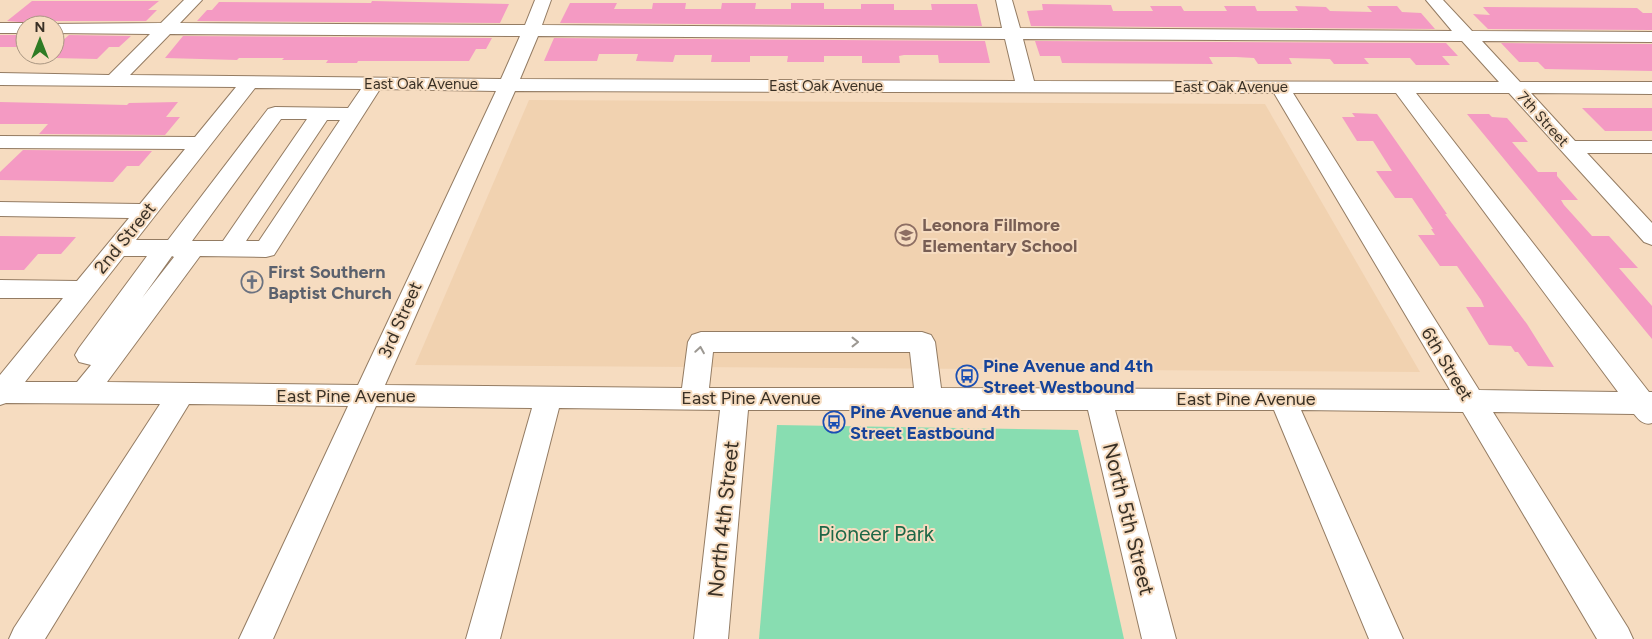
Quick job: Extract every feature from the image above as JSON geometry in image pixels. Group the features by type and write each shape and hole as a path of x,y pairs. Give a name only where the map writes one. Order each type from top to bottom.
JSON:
{"street":[{"path":"114,80 194,0"},
{"name":"3rd Street","path":"256,639 508,85 543,0"},
{"path":"1004,0 1026,87"},
{"name":"7th Street","path":"1434,0 1568,147 1643,217 1652,237"},
{"path":"0,28 15,28"},
{"path":"65,28 1652,37"},
{"name":"East Oak Avenue","path":"0,79 508,85 1652,88"},
{"name":"2nd Street","path":"0,392 250,82"},
{"path":"116,248 266,249 374,84"},
{"name":"6th Street","path":"1280,87 1616,639"},
{"path":"1401,87 1649,408"},
{"path":"84,393 113,354 178,249 275,113 354,114"},
{"path":"229,249 321,114"},
{"path":"0,142 201,143"},
{"path":"1568,147 1652,147"},
{"path":"0,209 147,211"},
{"path":"0,289 83,290"},
{"path":"694,398 701,342 922,342 929,399"},
{"name":"East Pine Avenue","path":"0,392 735,399 1283,400 1470,402 1649,408"},
{"path":"26,639 181,394"},
{"path":"483,639 549,396"},
{"name":"North 4th Street","path":"711,639 735,399"},
{"name":"North 5th Street","path":"1099,399 1159,639"},
{"path":"1283,400 1386,639"}],"shaded area":[{"name":"Leonora Fillmore Elementary School","path":"529,100 1265,104 1420,372 415,365"}],"green space":[{"name":"Pioneer Park","path":"777,425 1078,430 1124,639 759,639"}],"building":[{"path":"32,1 159,1 148,10 157,10 146,21 65,21 65,15 15,15 15,22 7,21"},
{"path":"372,1 509,4 500,23 197,21 207,10 212,10 219,2 371,3"},
{"path":"570,3 617,3 614,9 652,9 653,3 686,3 685,9 721,9 722,3 756,3 755,9 791,9 791,3 824,3 824,9 861,9 861,4 894,4 894,10 932,10 931,4 977,4 982,26 560,23"},
{"path":"1042,4 1111,5 1113,11 1153,11 1150,6 1181,6 1184,11 1227,11 1224,6 1255,6 1257,11 1298,11 1295,6 1326,7 1330,11 1372,12 1367,6 1397,6 1402,12 1421,13 1435,29 1031,26 1027,11 1043,10"},
{"path":"1483,7 1637,8 1643,13 1652,13 1652,30 1488,29 1473,14 1490,15"},
{"path":"0,35 15,35 15,47 0,47"},
{"path":"69,35 131,36 119,47 109,47 97,59 65,58 65,38"},
{"path":"183,36 492,38 486,49 476,49 469,61 358,61 357,63 326,63 328,60 282,60 284,58 239,58 237,60 165,58"},
{"path":"554,38 985,41 990,63 939,63 938,55 899,56 900,63 862,63 862,56 824,56 824,62 787,62 788,56 750,56 750,62 711,62 712,55 675,55 673,62 636,61 638,54 599,54 597,61 544,61"},
{"path":"1035,41 1446,43 1458,56 1442,56 1450,65 1416,65 1410,58 1364,58 1369,64 1334,64 1330,59 1289,58 1292,64 1258,64 1254,58 1236,57 1209,57 1213,64 1062,63 1060,56 1040,56"},
{"path":"1501,43 1652,44 1652,71 1545,69 1538,62 1519,62"},
{"path":"0,102 127,105 129,103 178,102 166,117 180,117 165,135 39,134 48,124 0,124"},
{"path":"1582,108 1652,108 1652,131 1605,131"},
{"path":"1352,113 1377,114 1447,214 1445,214 1527,324 1554,367 1528,366 1511,346 1489,345 1466,307 1484,307 1481,300 1457,266 1440,266 1418,235 1435,235 1412,198 1395,198 1376,171 1392,171 1373,141 1357,141 1342,117 1355,117"},
{"path":"1467,114 1489,114 1492,117 1507,118 1528,142 1512,142 1538,172 1557,172 1557,176 1578,200 1561,200 1564,205 1592,236 1609,236 1638,268 1619,268 1652,306 1652,339"},
{"path":"23,150 152,151 139,166 127,166 113,182 0,180 0,172"},
{"path":"0,236 76,237 61,254 38,254 24,270 0,270"}],"place":[{"name":"Leonora Fillmore Elementary School","path":"906,235"},
{"name":"First Southern Baptist Church","path":"252,282"},
{"name":"Pine Avenue and 4th Street Westbound","path":"967,376"},
{"name":"Pine Avenue and 4th Street Eastbound","path":"834,422"}]}
